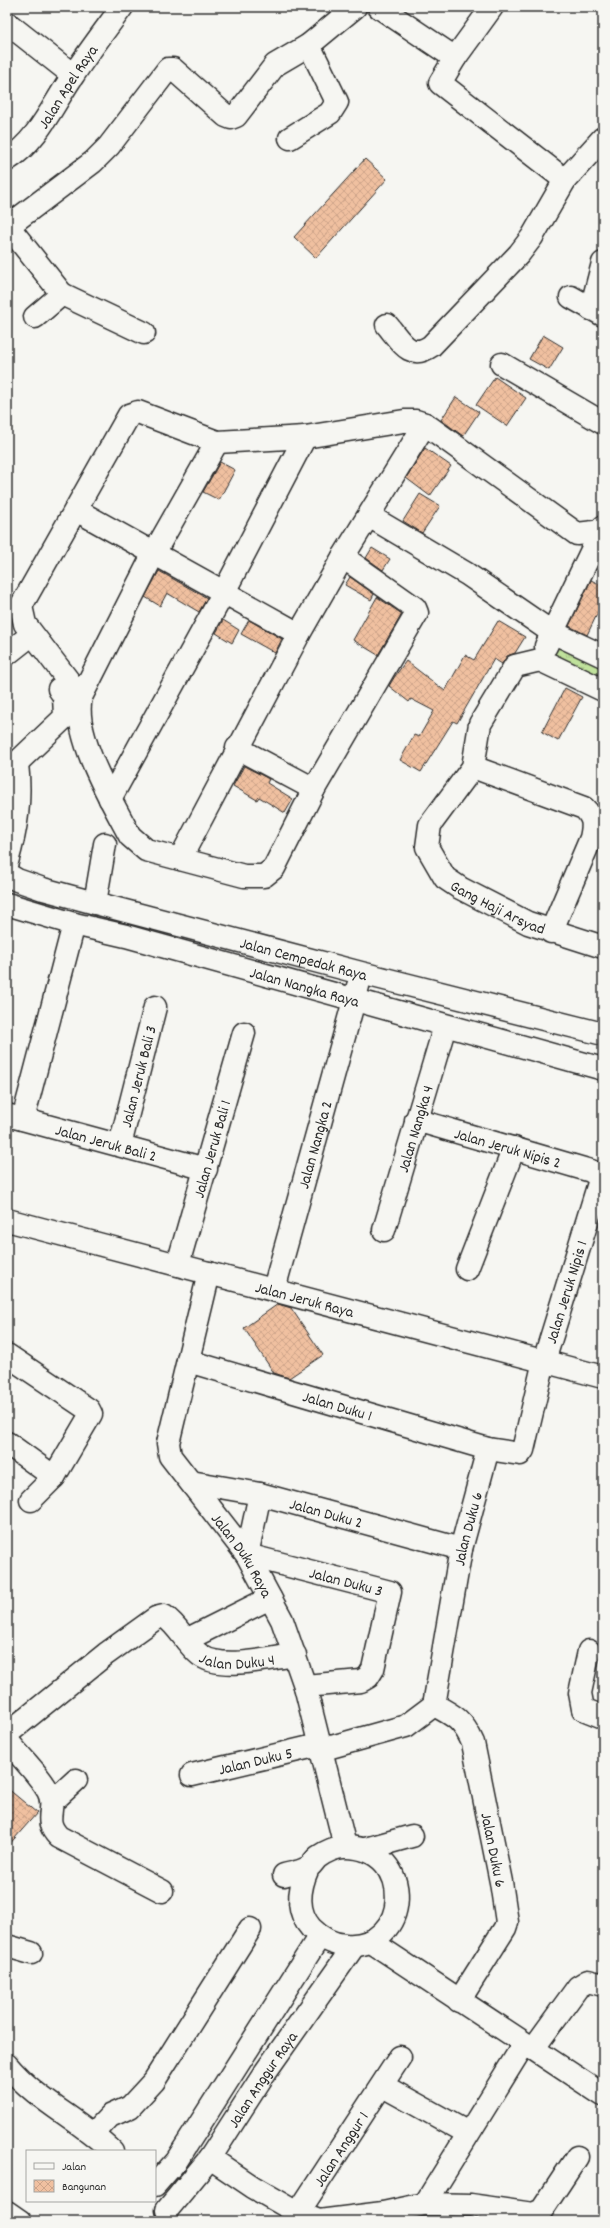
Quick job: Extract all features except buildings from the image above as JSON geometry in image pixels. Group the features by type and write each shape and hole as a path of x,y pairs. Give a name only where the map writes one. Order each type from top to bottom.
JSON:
{"street":[{"name":"Jalan Apel Raya","path":"7,160 21,151 31,140 73,75 122,7"},
{"path":"144,333 62,294 7,226 93,162 109,146 168,69 173,69 231,118 236,116 275,65 309,45 355,7"},
{"path":"379,7 455,58"},
{"path":"492,7 455,58 440,84 565,180"},
{"path":"7,23 73,75"},
{"path":"290,138 330,113 337,102 309,45"},
{"path":"387,325 408,349 416,352 431,346 519,254 532,236 565,180 603,138"},
{"path":"571,297 597,312 603,263"},
{"path":"35,317 62,294"},
{"path":"502,364 603,423"},
{"path":"81,697 25,624 21,606 129,415 133,412 138,412 218,442 305,437 404,421 416,421 425,424 577,534 602,529"},
{"path":"180,859 299,634 343,557 425,424"},
{"path":"110,798 224,592 305,437"},
{"path":"218,442 154,553 81,697 79,706 84,737 110,798 130,836 137,844 146,850 244,876 264,876 269,874 314,789 417,613 415,608 343,557"},
{"path":"76,510 299,634"},
{"path":"369,516 467,574 552,632 603,656"},
{"path":"602,529 540,660 603,690"},
{"path":"7,616 26,639 64,696 65,717 12,768 20,791 17,821 7,862"},
{"path":"7,654 26,639"},
{"name":"Gang Haji Arsyad","path":"540,660 515,666 480,724 473,767 430,825 427,847 445,878 528,923 552,932 603,947"},
{"path":"238,748 314,789"},
{"path":"473,767 584,808 592,816 594,827 591,838 552,932"},
{"path":"95,903 105,844"},
{"name":"Jalan Cempedak Raya","path":"7,874 17,880 43,889 95,903 361,974 603,1034"},
{"name":"Jalan Nangka Raya","path":"7,904 74,924 126,936 603,1069"},
{"path":"15,1117 74,924"},
{"name":"Jalan Nangka 2","path":"274,1289 361,974"},
{"name":"Jalan Jeruk Bali 3","path":"120,1145 155,1007"},
{"path":"544,1019 603,1018"},
{"name":"Jalan Nangka 4","path":"384,1230 445,1026"},
{"name":"Jalan Jeruk Bali 1","path":"178,1264 244,1033"},
{"name":"Jalan Jeruk Bali 2","path":"15,1117 206,1168"},
{"name":"Jalan Jeruk Nipis 2","path":"416,1120 591,1171 598,1176"},
{"path":"467,1269 514,1148"},
{"name":"Jalan Jeruk Nipis 1","path":"488,1449 516,1454 523,1450 544,1361 599,1183 598,1176"},
{"name":"Jalan Jeruk Raya","path":"7,1220 274,1289 603,1377"},
{"name":"Jalan Duku Raya","path":"209,1273 168,1443 170,1456 192,1482 247,1555 282,1620 325,1746 355,1848"},
{"path":"7,1355 89,1410 90,1418 54,1477 31,1500"},
{"name":"Jalan Duku 1","path":"188,1361 488,1449"},
{"path":"7,1443 54,1477"},
{"name":"Jalan Duku 6","path":"458,2001 505,1928 507,1922 501,1882 472,1743 467,1728 456,1716 434,1705 461,1549 488,1449"},
{"name":"Jalan Duku 2","path":"192,1482 260,1494 461,1549"},
{"path":"247,1555 260,1494"},
{"name":"Jalan Duku 3","path":"247,1555 390,1592 373,1668 368,1677 362,1681 305,1686"},
{"name":"Jalan Duku 4","path":"186,1640 270,1598"},
{"name":"Jalan Duku 4","path":"7,1734 106,1654 156,1618 164,1616 172,1621 186,1640 201,1655 214,1661 230,1663 295,1655"},
{"path":"589,1651 580,1693 583,1709 603,1717"},
{"path":"325,1746 406,1726 434,1705"},
{"path":"7,1740 48,1791 52,1802 50,1818 52,1829 59,1837 162,1891"},
{"name":"Jalan Duku 5","path":"192,1775 325,1746"},
{"path":"52,1802 76,1780"},
{"path":"412,1836 355,1848 331,1850 318,1858 308,1868 300,1886 300,1905 307,1923 319,1937 336,1944 362,1944 458,2001 603,2095"},
{"name":"Jalan Anggur Raya","path":"164,2209 210,2158 266,2071 362,1944 388,1926 398,1905 396,1881 385,1861 355,1848"},
{"path":"284,1875 308,1868"},
{"path":"94,2133 110,2116 130,2106 154,2081 250,1928"},
{"name":"Jalan Anggur Raya","path":"156,2184 177,2160 319,1937"},
{"path":"7,1946 31,1953"},
{"path":"425,2204 468,2133 529,2047 578,1987 588,1981 603,1985"},
{"name":"Jalan Anggur 1","path":"298,2213 383,2086 400,2057"},
{"path":"7,2065 26,2086 40,2098 94,2133 111,2150"},
{"path":"383,2086 468,2133"},
{"path":"210,2158 253,2187 298,2213 319,2221 383,2213 425,2204 470,2205 533,2214 542,2210 577,2156"},
{"path":"7,2212 20,2221"}],"green space":[{"path":"550,631 603,657 603,690 540,660"}]}
